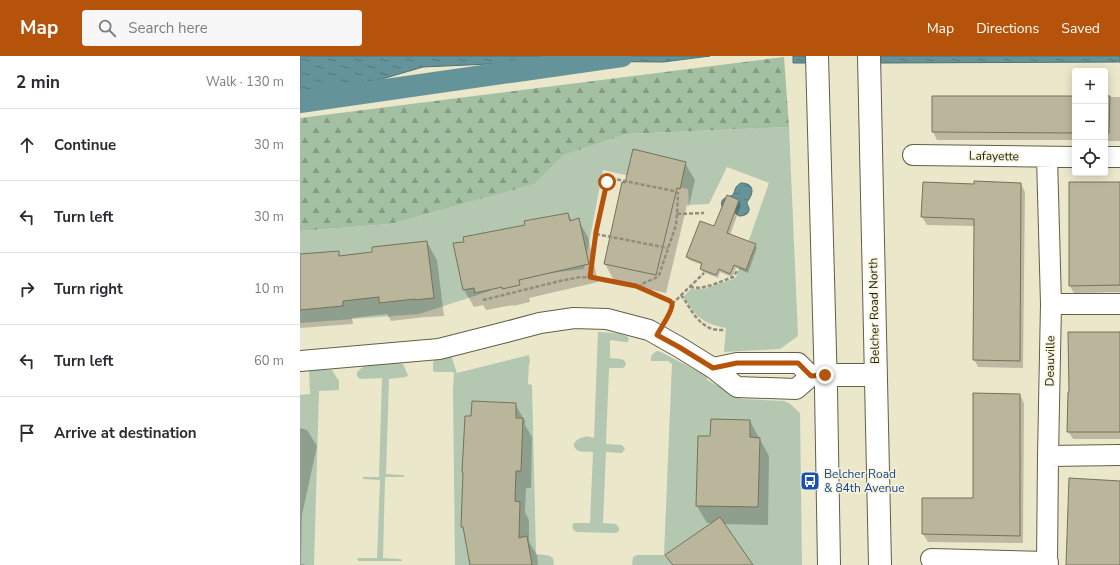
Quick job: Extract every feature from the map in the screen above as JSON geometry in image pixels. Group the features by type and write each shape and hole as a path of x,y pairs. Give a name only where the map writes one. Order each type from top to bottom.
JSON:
{"main road":[{"name":"Belcher Road North","path":"869,65 880,565"},
{"path":"817,66 818,376 829,565"},
{"path":"818,376 875,375"}],"street":[{"name":"Lafayette","path":"913,155 1072,157"},
{"name":"Deauville","path":"1047,157 1051,304 1048,456 1048,563"},
{"path":"1108,157 1120,157"},
{"path":"1051,304 1120,304"},
{"path":"300,361 439,349 540,322 574,318 607,319 649,330 713,368 737,387 796,389 818,376"},
{"path":"1048,456 1120,455"},
{"path":"931,559 1048,563"}],"path":[{"path":"590,277 596,234 607,182 610,179 615,179 674,191 678,193 676,225 659,275 657,278 643,283 639,288"},
{"path":"677,214 704,213"},
{"path":"596,234 668,248"},
{"path":"690,287 700,288 712,285 733,277 737,271"},
{"path":"657,335 669,314 672,304 704,273"},
{"path":"483,300 581,276 639,288 670,301 672,304"},
{"path":"681,295 692,314 698,320 712,329 725,330"}],"green space":[{"path":"784,57 789,127 627,134 564,155 535,184 391,224 300,231 300,118"},
{"path":"789,127 798,336 780,349 724,352 726,328 713,325 701,319 683,297 691,289 703,289 736,277 769,183 727,167 709,204 689,205 688,189 603,170 584,269 510,278 488,286 490,291 419,314 300,323 300,231 391,224 535,184 564,155 627,134"},
{"path":"598,332 619,334 629,338 628,342 610,340 610,358 623,360 626,362 626,365 623,368 609,368 606,444 622,445 625,449 622,453 606,452 603,523 616,524 619,531 616,533 577,532 572,527 574,523 590,523 593,452 579,451 575,448 574,444 577,440 585,437 594,438"},
{"path":"657,351 707,376 707,380 742,399 784,401 789,403 800,413 802,565 632,565 633,557 637,555 664,555 672,364 668,361 651,361 652,355"},
{"path":"451,355 457,373 529,355 530,363 528,384 532,385 536,554 547,555 553,558 554,565 455,565 454,374 453,372 433,371 433,363 435,359"},
{"path":"366,364 403,364 408,375 406,377 389,379 386,474 404,475 404,477 385,477 383,558 401,559 402,561 359,561 357,560 358,558 377,558 380,480 363,479 363,477 379,477 382,378 360,379 357,376 357,372"},
{"path":"309,370 332,370 339,381 339,390 319,391 314,565 300,565 300,395 310,394"}],"water":[{"path":"300,56 710,56 663,62 556,61 423,67 300,103"},
{"path":"793,56 806,56 806,63 793,63"},
{"path":"879,56 1120,56 1120,62 880,63"},
{"path":"741,183 746,183 749,185 752,192 747,202 749,212 745,215 739,216 733,211 723,209 721,203 725,198 733,195 736,187"}],"building":[{"path":"932,96 1072,96 1072,133 932,132"},
{"path":"1108,96 1110,96 1109,133"},
{"path":"633,149 686,162 680,189 677,188 656,275 604,264 622,182 625,183"},
{"path":"974,181 1021,183 1020,361 973,360 974,219 921,217 923,182 974,184"},
{"path":"1069,182 1120,182 1120,285 1069,286"},
{"path":"727,195 739,200 727,233 756,244 746,270 734,265 730,274 719,269 716,275 700,269 702,263 686,257 700,221 714,226"},
{"path":"568,213 570,221 579,218 589,264 519,280 520,285 502,289 502,287 475,293 474,288 463,290 453,243 464,242 463,237 525,225 524,221"},
{"path":"427,241 434,298 379,303 379,297 343,301 343,306 300,310 300,254 339,251 339,256 372,252 372,247"},
{"path":"1068,332 1120,332 1120,432 1067,432 1069,392"},
{"path":"973,393 1020,394 1020,536 922,534 922,498 973,498"},
{"path":"472,401 516,403 516,418 523,418 521,471 516,471 515,501 520,502 519,538 527,536 532,565 470,565 463,527 461,527 465,416 471,416"},
{"path":"711,419 750,420 750,437 760,438 758,507 696,506 698,436 710,436"},
{"path":"1069,478 1120,481 1120,565 1066,565"},
{"path":"720,517 753,565 673,565 665,555"}],"waterway":[{"path":"300,102 622,56"}],"place":[{"name":"Belcher Road & 84th Avenue","path":"810,481"}],"route":[{"path":"607,182 596,232 590,277 636,286 670,301 672,306 669,314 657,335 713,368 737,363 798,363 811,376 825,375"}]}
